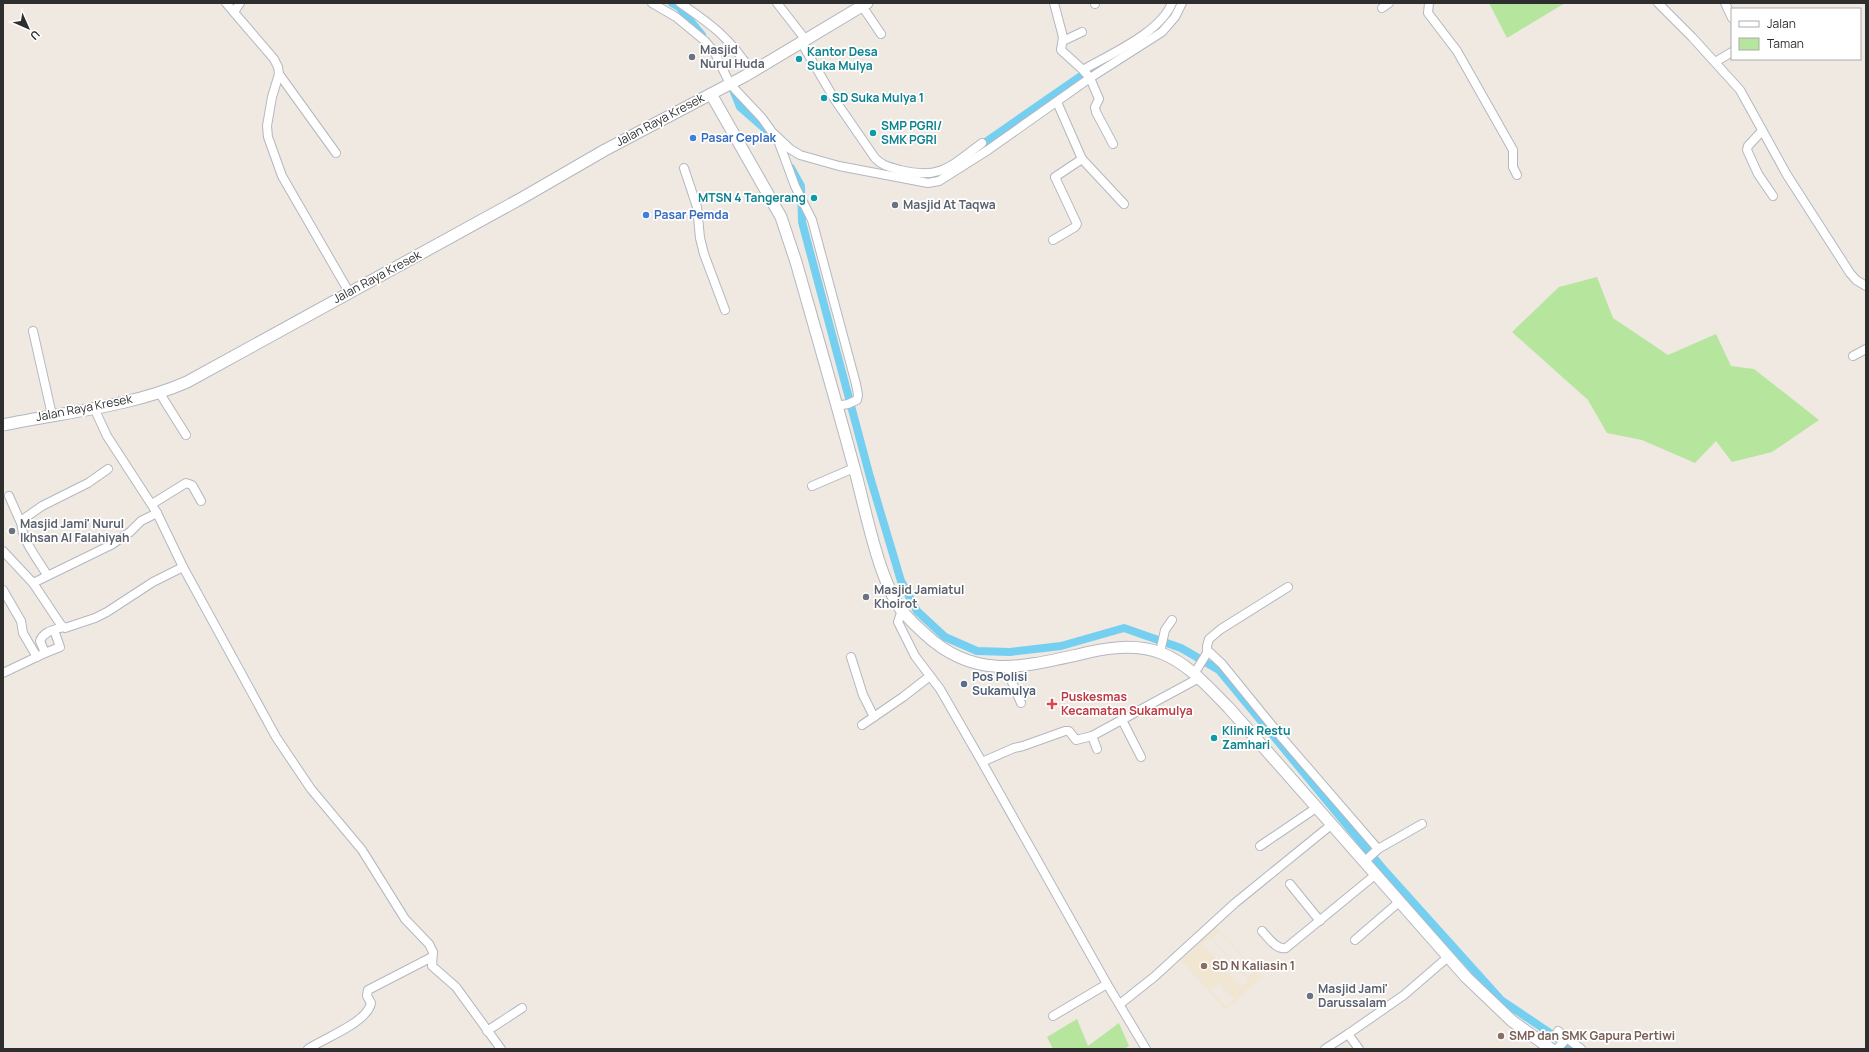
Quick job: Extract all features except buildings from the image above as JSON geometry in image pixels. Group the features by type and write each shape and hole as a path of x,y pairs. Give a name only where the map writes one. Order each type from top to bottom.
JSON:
{"main road":[{"name":"Jalan Raya Kresek","path":"3,424 94,408 159,392 172,388 208,371 522,198 605,150 732,83 864,4"},
{"path":"712,94 781,217 796,262 877,553 902,610 932,640 955,657 978,664 1008,668 1039,664 1111,648 1160,649 1177,661 1198,672 1466,977 1512,1021 1552,1049"}],"street":[{"path":"226,3 274,59 278,67 279,74 272,97 267,126 268,137 282,176 349,292"},
{"path":"234,12 240,3"},
{"path":"652,3 676,17 705,41 715,53 732,83 777,138 790,149 800,155 839,166 928,183 939,181 959,169 1057,102 1086,74 1159,22 1169,10 1172,3"},
{"path":"680,3 707,21 729,41 748,74"},
{"path":"777,3 803,40 835,100 875,158 881,163 913,173 932,174 944,170 982,143"},
{"path":"1054,3 1063,41 1061,51 1086,74 1099,99 1095,107 1096,112 1113,144"},
{"path":"1086,74 1162,32 1175,17 1182,3"},
{"path":"1382,8 1389,3"},
{"path":"1429,3 1428,13 1457,51 1512,150 1513,167 1517,175"},
{"path":"1658,3 1740,90 1795,187 1850,273 1858,282 1866,286"},
{"path":"1724,3 1731,16"},
{"path":"864,4 881,34"},
{"path":"1063,41 1082,32"},
{"path":"1715,62 1731,53"},
{"path":"279,74 336,153"},
{"path":"1057,102 1082,159 1124,204"},
{"path":"1762,131 1748,146 1747,150 1758,174 1773,196"},
{"path":"777,138 793,181 812,220 856,384 859,398 852,402 836,406"},
{"path":"1053,240 1075,227 1077,224 1055,177 1082,159"},
{"path":"684,168 697,207 700,238 704,254 725,310"},
{"path":"33,331 52,415"},
{"path":"1854,356 1866,349"},
{"path":"159,392 186,434"},
{"path":"94,408 107,436 157,513 183,567 276,737 311,789 362,850 405,919 429,944 433,952 432,966 456,987 487,1032 501,1049"},
{"path":"812,486 854,468"},
{"path":"21,523 26,515 88,483 108,469"},
{"path":"152,504 186,483 192,486 201,501"},
{"path":"9,496 21,523 26,539 47,575"},
{"path":"33,582 111,545 130,532 141,521 157,513"},
{"path":"3,551 33,582 63,627"},
{"path":"45,653 40,641 44,634 95,618 153,582 183,567"},
{"path":"982,762 1014,748 1065,731 1069,731 1076,740 1092,736 1122,720 1198,672 1207,652 1208,642 1213,635 1288,587"},
{"path":"3,590 20,621 23,634 37,657"},
{"path":"902,610 898,622 915,656 930,676 982,762 1107,984 1146,1049"},
{"path":"1160,649 1164,634 1172,620"},
{"path":"3,673 60,647 54,630"},
{"path":"1207,652 1222,664 1377,850"},
{"path":"851,657 863,696 874,717"},
{"path":"1008,668 1021,703"},
{"path":"862,725 930,676"},
{"path":"1122,720 1141,757"},
{"path":"1092,736 1097,749"},
{"path":"1260,846 1316,808"},
{"path":"1365,861 1377,850 1422,824"},
{"path":"1120,1004 1154,977 1235,903 1331,825"},
{"path":"1262,931 1276,946 1282,949 1286,948 1375,875"},
{"path":"1290,884 1320,921"},
{"path":"1355,940 1399,902"},
{"path":"308,1049 358,1020 367,1013 370,1003 368,990 432,957"},
{"path":"1325,1049 1404,995 1448,957"},
{"path":"1053,1016 1107,984"},
{"path":"487,1032 522,1008"},
{"path":"1558,1032 1565,1040 1582,1049"},
{"path":"1348,1034 1359,1049"},
{"path":"1557,1049 1565,1040"}],"shaded area":[{"name":"SD N Kaliasin 1","path":"1216,927 1262,977 1226,1010 1181,960","holes":["1219,932 1255,971 1248,977 1212,938","1210,937 1249,980 1241,987 1202,944","1219,983 1234,999 1226,1007 1211,991"]}],"green space":[{"path":"1489,3 1565,3 1507,38"},
{"path":"1597,277 1613,318 1668,355 1716,334 1731,366 1754,369 1819,420 1772,452 1732,462 1716,441 1695,463 1642,440 1607,433 1588,400 1512,332 1559,287"},
{"path":"1077,1019 1088,1046 1119,1023 1129,1046 1124,1049 1053,1049 1047,1037"}],"waterway":[{"path":"672,3 679,7 702,35"},
{"path":"977,148 1091,69"},
{"path":"732,87 740,107 771,134"},
{"path":"791,168 801,186 802,222 870,477 901,581 917,611 945,637 977,651 1010,652 1061,646 1124,628 1181,648 1219,670 1384,870 1501,1000 1553,1035 1570,1049"},
{"path":"910,176 929,176 946,170"}],"place":[{"name":"Masjid Nurul Huda","path":"692,57"},
{"name":"Kantor Desa Suka Mulya","path":"799,59"},
{"name":"SD Suka Mulya 1","path":"824,98"},
{"name":"SMP PGRI/ SMK PGRI","path":"873,133"},
{"name":"Pasar Ceplak","path":"693,138"},
{"name":"MTSN 4 Tangerang","path":"814,198"},
{"name":"Masjid At Taqwa","path":"895,205"},
{"name":"Pasar Pemda","path":"646,215"},
{"name":"Masjid Jami' Nurul Ikhsan Al Falahiyah","path":"12,531"},
{"name":"Masjid Jamiatul Khoirot","path":"866,597"},
{"name":"Pos Polisi Sukamulya","path":"964,684"},
{"name":"Puskesmas Kecamatan Sukamulya","path":"1052,704"},
{"name":"Klinik Restu Zamhari","path":"1214,738"},
{"name":"SD N Kaliasin 1","path":"1204,966"},
{"name":"Masjid Jami' Darussalam","path":"1310,996"},
{"name":"SMP dan SMK Gapura Pertiwi","path":"1501,1036"}]}
